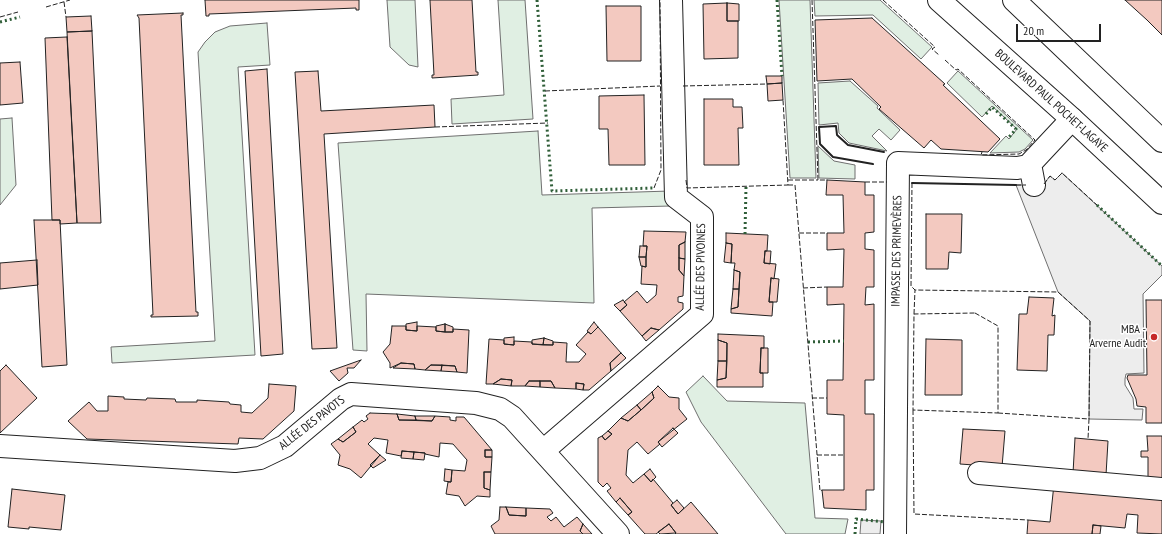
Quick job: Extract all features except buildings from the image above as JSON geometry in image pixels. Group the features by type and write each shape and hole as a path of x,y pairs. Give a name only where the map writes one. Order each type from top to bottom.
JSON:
{"street":[{"name":"ALLÉE DES PIVOINES","path":"542,451 702,314 702,217 676,197 672,0"},
{"name":"BOULEVARD PAUL POCHET-LAGAYE","path":"938,0 1072,119 1162,203"},
{"path":"1014,0 1162,141"},
{"path":"1034,185 1030,164 1072,119"},
{"name":"IMPASSE DES PRIMEVÈRES","path":"895,534 898,163 1017,168 1030,164"},
{"name":"ALLÉE DES PAVOTS","path":"0,446 235,461 260,458 285,446 341,398 351,394 476,403 500,409 512,417 618,534"},
{"path":"979,473 1162,489"}],"green space":[{"path":"387,0 415,0 418,67 409,65 390,47"},
{"path":"498,0 525,0 533,119 452,124 451,99 504,95"},
{"path":"779,0 810,0 816,178 790,178"},
{"path":"814,0 880,0 932,47 921,59 873,15 815,16"},
{"path":"267,23 270,65 238,67 255,355 112,363 111,347 215,341 198,52 215,32 230,26"},
{"path":"958,71 1033,140 1025,149 1019,152 990,153 1006,136 1009,139 1017,129 992,106 982,117 947,83"},
{"path":"850,81 878,106 877,108 900,130 891,140 879,129 872,136 887,151 849,143 839,133 838,123 819,125 818,83"},
{"path":"12,118 16,185 0,205 0,119"},
{"path":"538,131 542,195 670,191 671,206 592,208 594,303 366,294 367,351 353,350 338,143"},
{"path":"818,146 834,161 855,165 855,179 819,178"},
{"path":"703,376 727,401 805,403 815,518 848,519 845,534 786,534 701,422 686,392"}],"shaded area":[{"path":"1062,173 1162,266 1162,275 1143,294 1144,373 1126,374 1125,379 1125,385 1133,398 1134,409 1143,409 1142,420 1089,419 1090,321 1058,292 1016,185 1043,185 1050,176 1055,180"},
{"path":"861,520 881,521 880,534 860,534"}],"hedge":[{"path":"537,0 552,191 654,188"},
{"path":"777,0 782,76"},
{"path":"0,22 20,17"},
{"path":"986,114 992,107 1016,129 1009,137"},
{"path":"745,234 746,186"},
{"path":"1097,205 1162,266"},
{"path":"808,342 844,341"},
{"path":"855,534 856,519 885,522"}],"fence":[{"path":"46,7 70,0"},
{"path":"654,188 661,170 660,0"},
{"path":"812,0 818,180 827,180"},
{"path":"883,0 935,47 932,49 939,55"},
{"path":"64,2 66,17"},
{"path":"0,17 18,12"},
{"path":"945,60 956,70 958,69 1035,140 1026,150 1019,154 981,155 982,152"},
{"path":"683,86 767,84"},
{"path":"545,91 660,86"},
{"path":"686,180 687,188 788,185 783,100"},
{"path":"435,127 548,123"},
{"path":"1044,184 1050,176 1055,180 1062,173 1097,205"},
{"path":"788,180 818,180"},
{"path":"865,182 887,182"},
{"path":"912,183 911,286 915,290 1058,292 1090,321 1089,419"},
{"path":"788,185 795,185 820,491 822,490"},
{"path":"1016,185 1026,185"},
{"path":"799,233 827,233"},
{"path":"803,288 827,287"},
{"path":"914,314 915,290"},
{"path":"975,313 998,326 998,413 913,410 914,314 975,313"},
{"path":"812,398 827,398"},
{"path":"913,410 914,514 1028,520"},
{"path":"998,413 1089,419 1088,439"},
{"path":"817,455 844,455"}],"wall":[{"path":"873,164 833,157 820,144 819,127 836,126 837,135 848,145 884,152"},
{"path":"912,183 1016,185"}],"place":[{"name":"MBA - Arverne Audit","path":"1154,337"}]}
